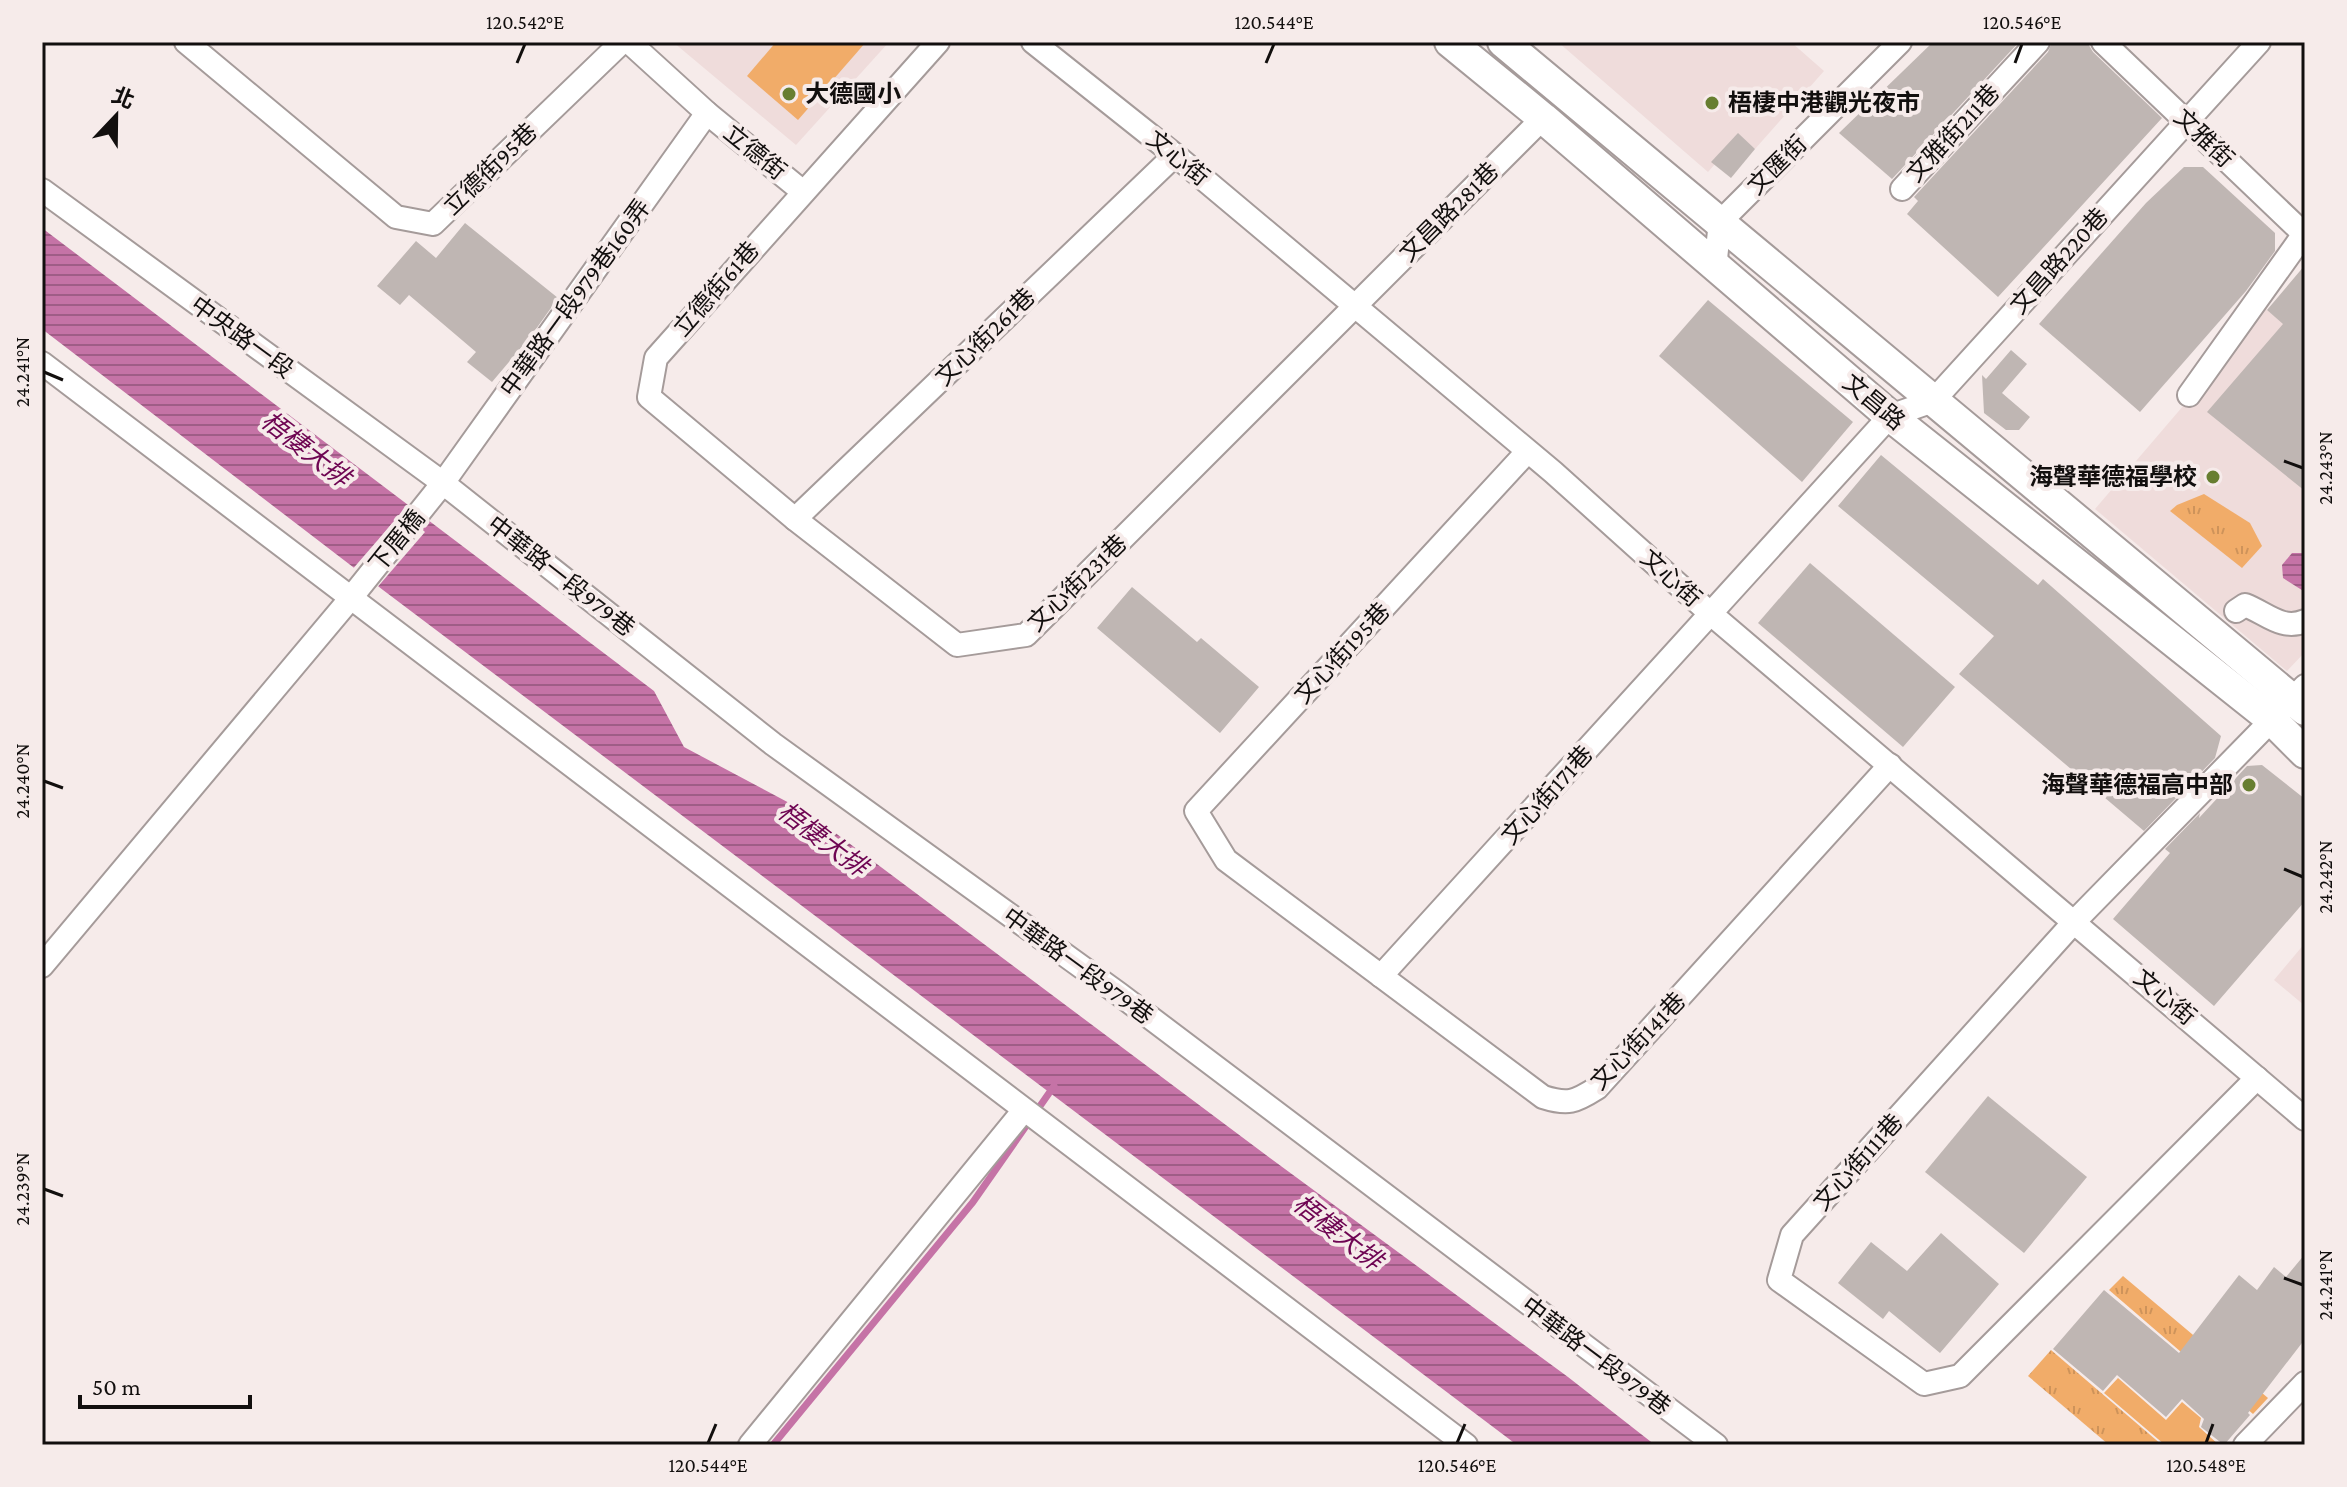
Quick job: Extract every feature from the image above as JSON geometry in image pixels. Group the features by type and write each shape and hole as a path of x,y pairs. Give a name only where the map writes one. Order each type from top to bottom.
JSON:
{"street":[{"name":"立德街95巷","path":"186,42 396,217 433,224 622,42"},
{"name":"立德街","path":"629,42 707,113 802,191 938,42"},
{"name":"文心街","path":"1033,42 1175,155 1553,472 1711,614 2305,1119"},
{"name":"文昌路","path":"1450,42 1890,416 2293,703"},
{"name":"文昌路","path":"1503,42 2293,703 2305,753"},
{"name":"文匯街","path":"1720,222 1900,42"},
{"name":"文雅街211巷","path":"1902,189 2038,42"},
{"name":"文雅街","path":"2103,42 2305,234"},
{"name":"文昌路220巷","path":"1933,401 2259,42"},
{"name":"中華路一段979巷160弄","path":"443,483 707,113"},
{"name":"文昌路281巷","path":"1356,307 1543,118"},
{"name":"文心街261巷","path":"795,519 1175,155"},
{"name":"中央路一段","path":"42,190 443,483"},
{"name":"立德街61巷","path":"649,397 656,358 802,191"},
{"path":"1715,268 1720,222"},
{"path":"2189,395 2305,234"},
{"name":"文心街231巷","path":"649,397 795,519 957,645 1026,635 1356,307"},
{"path":"42,363 1466,1445"},
{"path":"1890,416 1933,401"},
{"name":"文心街171巷","path":"1381,976 1890,416"},
{"name":"文心街195巷","path":"1226,860 1196,811 1527,452"},
{"name":"下厝橋","path":"42,966 350,599 443,483"},
{"name":"中華路一段979巷","path":"443,483 773,744 1119,994 1716,1445"},
{"path":"2236,611 2245,605 2276,622 2295,625 2305,621"},
{"path":"2075,921 2293,703"},
{"name":"文心街141巷","path":"1226,860 1543,1097 1562,1103 1579,1100 1597,1088 1890,765"},
{"name":"文心街111巷","path":"2075,921 1792,1235 1779,1280 1924,1384 1960,1376 2257,1078"},
{"path":"750,1445 1024,1110"},
{"path":"2245,1445 2305,1383"}],"shaded area":[{"name":"大德國小","path":"673,42 889,42 796,145"},
{"name":"梧棲中港觀光夜市","path":"1558,42 1791,42 1824,71 1755,149 1739,136 1708,172"},
{"name":"海聲華德福學校","path":"2266,309 2305,342 2305,652 2287,671 2095,509"},
{"path":"2305,943 2305,1006 2274,980"}],"green space":[{"path":"776,42 866,42 798,120 747,76"},
{"path":"2204,494 2250,523 2262,546 2242,568 2170,511"},
{"path":"2123,1276 2268,1398 2253,1414 2109,1290"},
{"path":"2051,1350 2162,1445 2109,1445 2028,1376"},
{"path":"2118,1378 2166,1420 2182,1402 2201,1418 2199,1427 2219,1445 2165,1445 2104,1393"}],"water":[{"name":"梧棲大排","path":"42,228 654,691 684,747 810,814 1568,1377 1655,1445 1517,1445 383,590 42,329"},
{"path":"2292,553 2305,553 2305,592 2283,578 2282,565"}],"pier":[{"path":"402,512 425,532 375,590 351,571"}],"building":[{"path":"1933,42 2019,42 1892,179 1839,133"},
{"path":"2052,42 2087,42 2093,52 2162,118 1998,297 1907,214 1918,201 1914,197 2048,52"},
{"path":"1738,133 1755,149 1731,178 1711,162"},
{"path":"2184,167 2203,167 2275,233 2275,251 2246,291 2140,412 2039,324 2146,203"},
{"path":"465,223 558,298 492,382 467,362 476,352 409,295 400,305 377,286 416,241 436,258"},
{"path":"2305,265 2305,491 2207,412 2283,324 2267,310"},
{"path":"1708,300 1853,422 1802,482 1659,356"},
{"path":"2011,350 2027,364 2002,393 2030,417 2019,430 2006,430 1984,413 1982,375 1986,379"},
{"path":"1881,455 2038,585 2043,579 2221,736 2215,758 2144,831 1959,674 1994,636 1838,506"},
{"path":"1810,563 1955,687 1903,747 1758,623"},
{"path":"1132,587 1197,642 1201,638 1259,687 1220,733 1097,628"},
{"path":"2262,765 2305,799 2305,901 2214,1006 2113,919 2170,853 2165,849 2247,766"},
{"path":"1988,1096 2087,1177 2024,1253 1925,1172"},
{"path":"1941,1233 1999,1284 1940,1353 1889,1311 1883,1319 1838,1283 1871,1242 1907,1271"},
{"path":"2305,1254 2305,1339 2248,1413 2250,1415 2224,1445 2201,1427 2204,1419 2182,1399 2166,1417 2117,1375 2103,1391 2053,1349 2104,1290 2179,1353 2239,1275 2257,1290 2274,1267 2286,1277"}],"waterway":[{"path":"773,1445 973,1202 1054,1086"}],"place":[{"name":"大德國小","path":"789,94"},
{"name":"梧棲中港觀光夜市","path":"1712,103"},
{"name":"海聲華德福學校","path":"2213,477"},
{"name":"海聲華德福高中部","path":"2249,785"}]}
